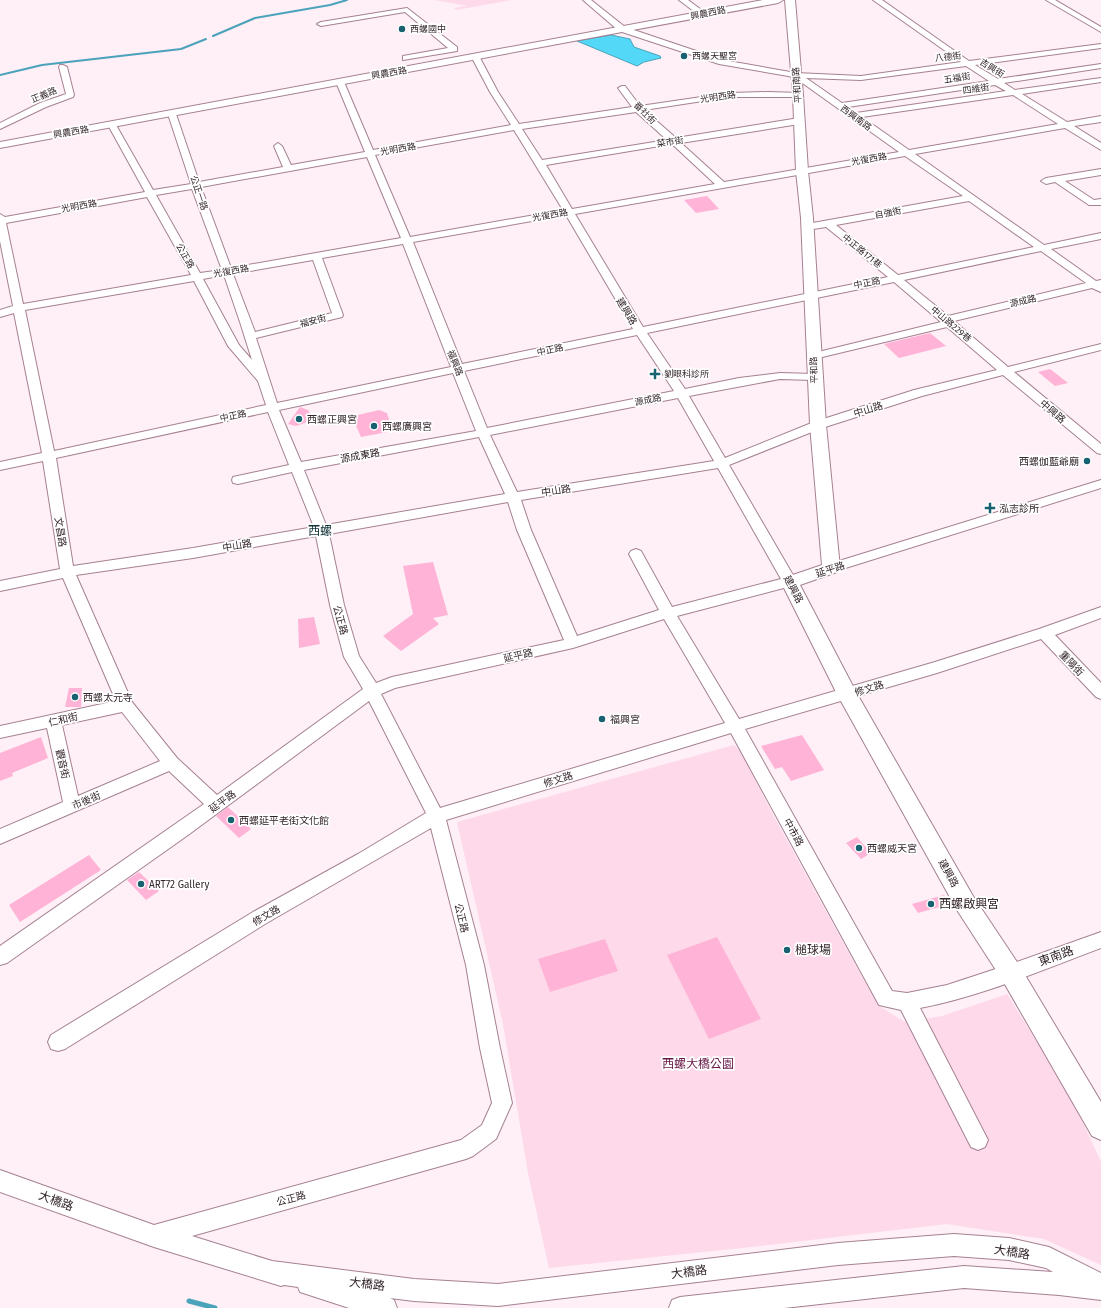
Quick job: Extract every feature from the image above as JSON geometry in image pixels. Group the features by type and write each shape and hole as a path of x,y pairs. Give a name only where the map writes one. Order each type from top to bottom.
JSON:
{"main road":[{"name":"興農西路","path":"0,145 778,0"},
{"name":"平和南路","path":"790,0 798,95 802,171"},
{"name":"平和路","path":"802,171 807,218 814,377 831,568"},
{"name":"延平路","path":"790,582 831,568"},
{"name":"建興路","path":"790,582 847,694 966,903 1011,973 1101,1128"}],"street":[{"name":"西興南路","path":"587,0 622,29 722,62 796,75 1041,249 1099,286"},
{"path":"683,0 703,14"},
{"name":"吉興街","path":"877,0 968,64 1101,147"},
{"path":"1050,0 1101,30"},
{"path":"321,24 407,10 447,44 400,53 408,60"},
{"name":"八德街","path":"796,75 861,78 1101,46"},
{"name":"建興路","path":"475,56 494,92 540,163 640,331 682,394 790,582"},
{"name":"五福街","path":"840,106 1101,66"},
{"name":"正義路","path":"0,126 43,105 70,95 63,67"},
{"name":"四維街","path":"854,116 1101,80"},
{"name":"福興路","path":"340,82 407,241 483,433 513,497 524,530 574,643"},
{"name":"番社街","path":"622,88 638,109 722,185"},
{"name":"光明西路","path":"0,219 196,186 517,127 729,95 798,95"},
{"name":"公正一路","path":"172,114 227,272"},
{"name":"光復西路","path":"0,314 19,308 1101,119"},
{"name":"菜市街","path":"540,163 799,122"},
{"name":"公正路","path":"112,125 234,346 265,382"},
{"path":"278,146 288,169"},
{"path":"1046,182 1101,172"},
{"path":"1058,180 1096,203"},
{"name":"自強街","path":"807,227 969,198"},
{"name":"文昌路","path":"0,219 49,456 67,572 126,704 171,763 216,805"},
{"name":"中正路171巷","path":"829,224 895,278"},
{"name":"中正路","path":"0,466 272,407 811,294 1101,236"},
{"name":"福安街","path":"251,336 338,315 317,257"},
{"name":"公正路","path":"154,1236 466,1149 489,1132 502,1103 490,1048 475,965 436,816 372,691 352,657 337,605 322,531 272,407 251,336 227,272"},
{"name":"中山路229巷","path":"895,278 1006,370"},
{"name":"源成路","path":"814,356 1099,286"},
{"name":"中山路","path":"0,586 67,572 193,553 513,497 722,463 818,425 918,393 1101,346"},
{"name":"中興路","path":"1006,370 1061,418 1101,450"},
{"name":"源成路","path":"483,433 739,382 780,376 814,377"},
{"name":"源成東路","path":"238,480 296,467 483,433"},
{"name":"延平路","path":"831,568 1101,484"},
{"name":"中市路","path":"636,554 668,614 735,726 886,999 907,1002 947,994 1011,973"},
{"name":"延平路","path":"0,957 216,805 372,691 392,683 574,643 668,614 790,582"},
{"name":"修文路","path":"58,1042 259,918 364,859 436,816 847,694 1044,633 1101,612"},
{"name":"重陽街","path":"1044,633 1101,693"},
{"name":"仁和街","path":"0,732 126,704"},
{"name":"觀音街","path":"53,721 72,806"},
{"name":"市後街","path":"0,837 171,763"},
{"name":"東南路","path":"1011,973 1101,940"},
{"path":"907,1002 978,1140"},
{"name":"大橋路","path":"0,1181 154,1236 386,1308"},
{"name":"大橋路","path":"272,1272 414,1290 498,1295 838,1254 954,1245 1009,1249 1049,1258 1101,1285"},
{"path":"680,1308 964,1277 1059,1284 1101,1289"}],"green space":[{"path":"435,0 511,0 456,10 454,8 467,6"},
{"name":"西螺大橋公園","path":"734,745 742,753 772,813 879,1006 905,1022 942,1016 1007,994 1071,1097 1101,1162 1101,1265 1044,1239 947,1224 742,1248 549,1268 528,1173 503,1024 457,822"}],"water":[{"path":"611,35 630,39 634,47 660,56 661,58 644,62 637,66 577,41"}],"building":[{"path":"707,196 719,209 696,213 684,200"},
{"path":"930,333 946,346 899,358 884,344"},
{"path":"1050,369 1068,383 1055,386 1038,372"},
{"name":"西螺正興宮","path":"300,407 308,410 311,415 305,423 296,426 288,424"},
{"name":"西螺廣興宮","path":"379,410 387,413 393,431 361,437 354,421 358,415"},
{"path":"433,562 448,615 433,618 439,624 401,651 383,636 413,614 403,566"},
{"path":"314,617 320,644 299,648 298,619"},
{"name":"西螺太元寺","path":"69,688 82,688 81,707 65,707"},
{"path":"802,735 824,770 791,781 782,767 775,769 761,746"},
{"path":"41,737 48,758 12,773 13,776 0,781 0,753"},
{"name":"西螺延平老街文化館","path":"228,807 251,829 239,838 216,816"},
{"name":"西螺威天宮","path":"857,837 871,853 861,859 846,843"},
{"path":"89,855 101,870 20,922 9,905"},
{"name":"ART72 Gallery","path":"139,872 159,891 146,900 127,880"},
{"name":"西螺啟興宮","path":"944,895 950,904 918,913 912,904"},
{"path":"717,937 761,1019 709,1039 667,955"},
{"path":"605,939 618,971 550,992 538,959"}],"waterway":[{"path":"213,36 255,18 330,5 347,0"},
{"path":"0,75 42,65 181,49 206,39"},
{"path":"189,1301 215,1308"}],"place":[{"name":"西螺國中","path":"402,29"},
{"name":"西螺天聖宮","path":"684,56"},
{"name":"劉眼科診所","path":"655,374"},
{"name":"西螺正興宮","path":"299,419"},
{"name":"西螺廣興宮","path":"374,426"},
{"name":"西螺伽藍爺廟","path":"1087,461"},
{"name":"泓志診所","path":"990,508"},
{"name":"西螺太元寺","path":"75,697"},
{"name":"福興宮","path":"602,719"},
{"name":"西螺延平老街文化館","path":"231,820"},
{"name":"西螺威天宮","path":"859,848"},
{"name":"ART72 Gallery","path":"141,884"},
{"name":"西螺啟興宮","path":"931,904"},
{"name":"槌球場","path":"787,950"}],"district":[{"name":"西螺","path":"320,531"}]}
